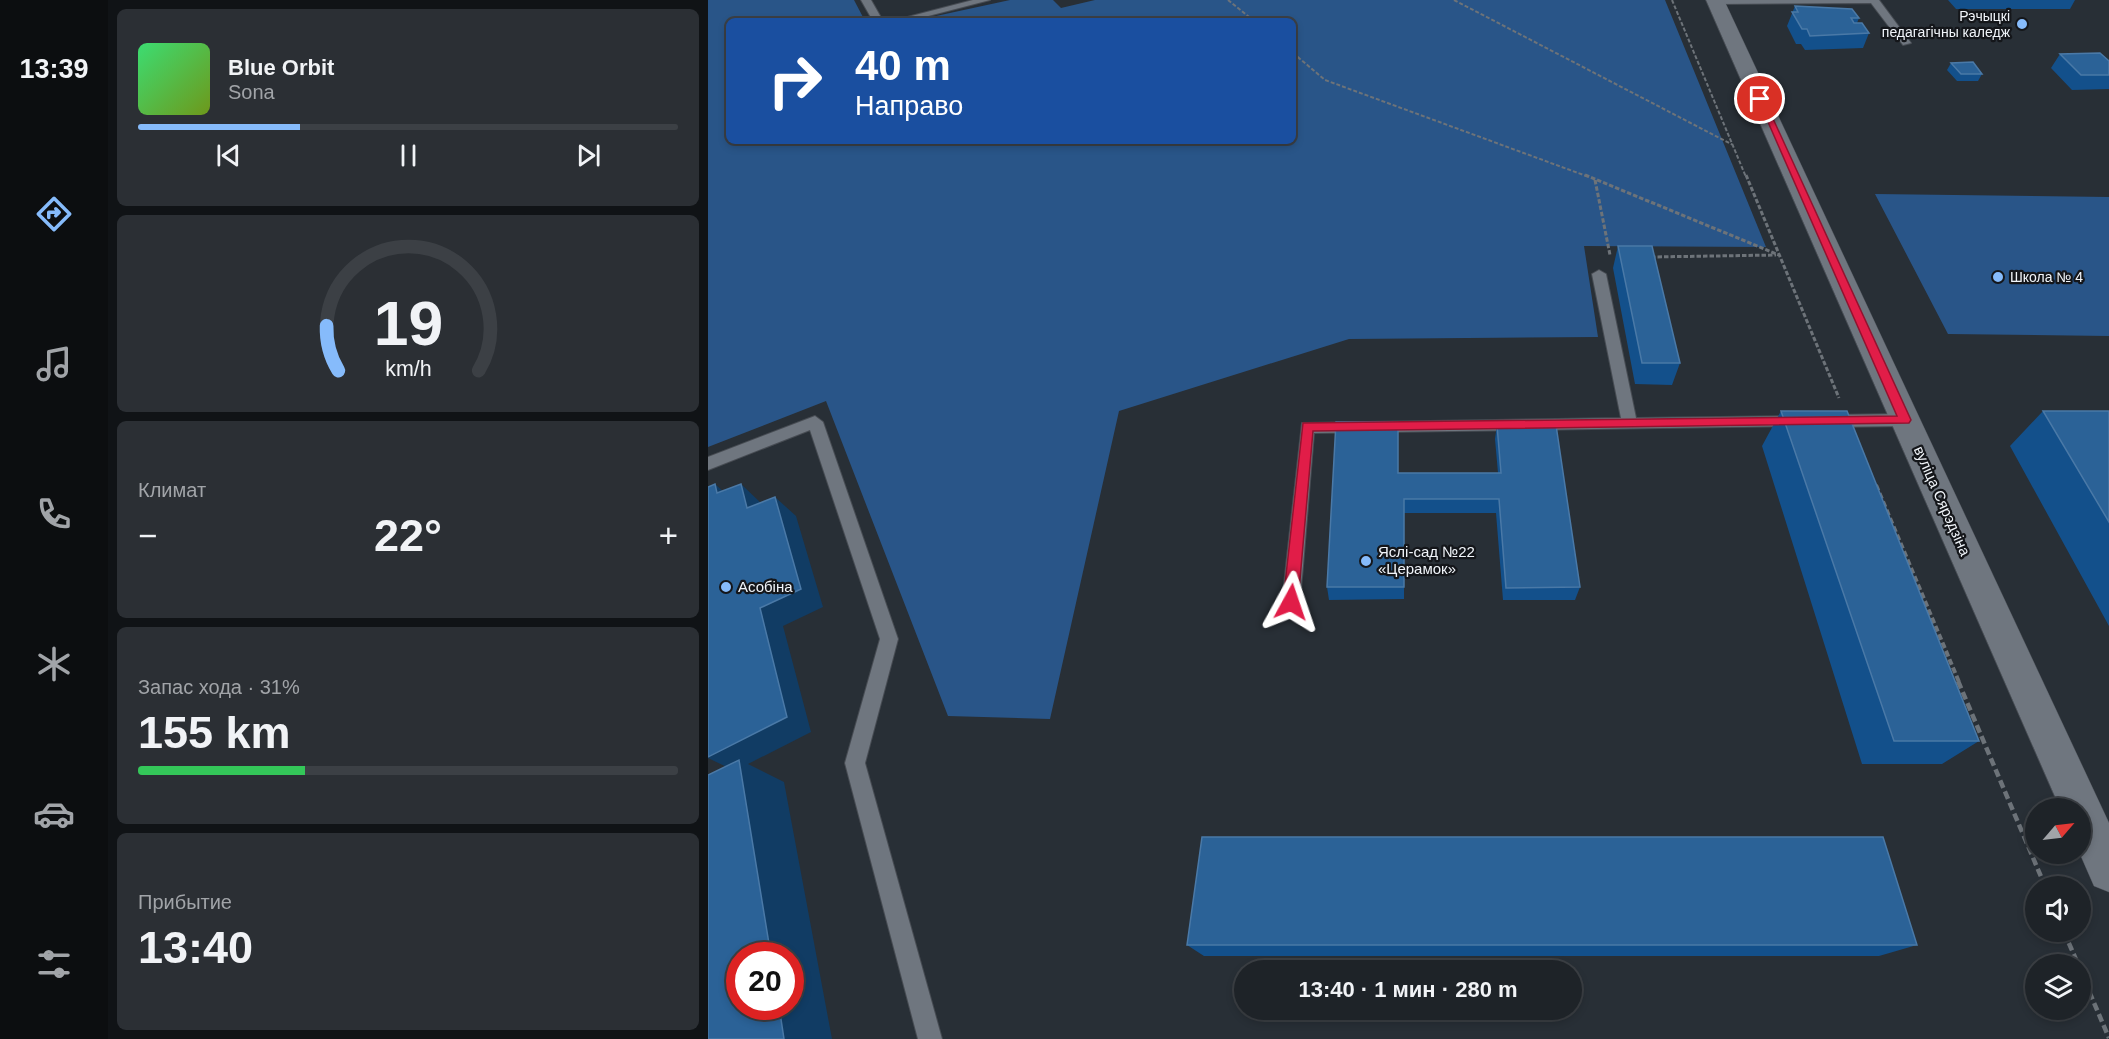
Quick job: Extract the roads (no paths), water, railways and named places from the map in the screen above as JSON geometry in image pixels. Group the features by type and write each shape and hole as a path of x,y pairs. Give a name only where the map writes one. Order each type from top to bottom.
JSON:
{"street":[{"name":"вуліца Сярэдзіна","path":"1715,0 2109,871"}],"lane":[{"path":"866,0 876,18"},
{"path":"910,18 985,0"},
{"path":"1715,0 1873,0 1906,43"},
{"path":"1599,274 1630,424"},
{"path":"1291,602 1307,427 1905,420"},
{"path":"708,464 815,422 889,639 855,763 930,1039"}],"place":[{"name":"Рэчыцкі педагагічны каледж","path":"2022,24"},
{"name":"Школа № 4","path":"1998,277"},
{"name":"Яслі-сад №22 «Церамок»","path":"1366,561"},
{"name":"Асобіна","path":"726,587"}]}
